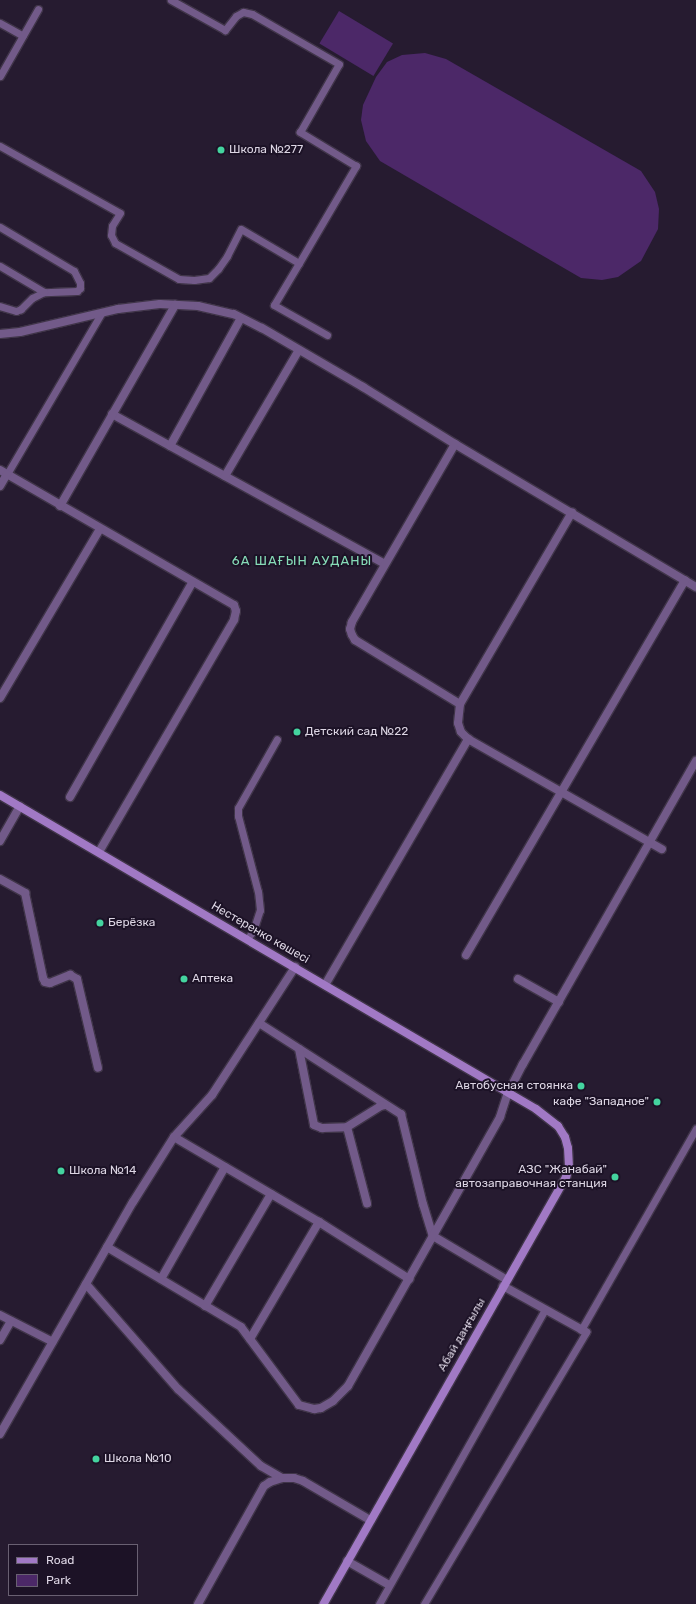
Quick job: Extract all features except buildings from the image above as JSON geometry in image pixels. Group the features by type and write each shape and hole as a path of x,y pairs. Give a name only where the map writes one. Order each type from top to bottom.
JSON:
{"main road":[{"name":"Нестеренко көшесі","path":"0,795 508,1093"},
{"name":"Абай даңғылы","path":"322,1604 566,1177 569,1168 568,1148 565,1137 558,1126 536,1109 508,1093"}],"street":[{"path":"0,334 20,332 118,309 160,304 198,306 222,311 241,318 363,387 455,444 572,512 696,587"},
{"path":"60,506 175,305"},
{"path":"170,446 241,318"},
{"path":"225,476 299,350"},
{"path":"112,414 385,564"},
{"path":"455,444 352,622 350,629 355,640 460,704"},
{"path":"0,486 4,472 192,583 234,605 236,611 234,620 99,852"},
{"path":"572,512 460,704 458,723 461,732 468,739 662,849"},
{"path":"0,698 100,529"},
{"path":"466,955 685,580"},
{"path":"70,797 192,583"},
{"path":"326,985 468,739"},
{"path":"107,1246 241,1327 299,1405 314,1409 321,1408 333,1401 348,1386 409,1279 500,1117 508,1093 642,858 648,842 696,761"},
{"path":"0,841 20,806"},
{"path":"0,879 25,893 45,982 50,984 70,975 77,979 98,1068"},
{"path":"0,1434 107,1246 174,1137 212,1095 295,967"},
{"path":"518,979 559,1002"},
{"path":"259,1023 401,1114 423,1204 433,1236 545,1309 584,1331"},
{"path":"299,1049 314,1125 322,1128 347,1127 380,1106 385,1105"},
{"path":"347,1127 367,1203"},
{"path":"174,1137 319,1222 409,1279"},
{"path":"161,1279 225,1167"},
{"path":"205,1306 271,1194"},
{"path":"250,1339 319,1222"},
{"path":"86,1284 178,1389 261,1466 282,1478"},
{"path":"0,1314 53,1342"},
{"path":"0,1340 11,1321"},
{"path":"198,1604 264,1486 270,1482 282,1478 294,1478 303,1481 370,1520"},
{"path":"347,1561 389,1585"}],"lane":[{"path":"171,0 225,30 236,16 243,12 252,14 339,64 300,132 356,166 274,305 327,335"},
{"path":"0,76 38,9"},
{"path":"0,23 23,36"},
{"path":"0,146 120,214 112,226 111,235 115,243 179,280 209,278 218,269 227,256 241,230 300,263"},
{"path":"0,227 74,271 80,283 80,288 77,291 44,292 32,298 21,309 16,311 0,306"},
{"path":"0,266 44,292"},
{"path":"4,472 101,314"},
{"path":"247,939 253,931 260,910 258,892 238,816 238,808 277,739"},
{"path":"424,1604 584,1331 696,1128"},
{"path":"378,1604 545,1309"}],"green space":[{"path":"339,11 393,43 373,76 319,44"},
{"path":"425,53 446,59 641,171 655,192 659,209 658,229 641,261 618,277 602,280 581,278 380,161 366,141 361,120 363,105 376,77 387,62 402,55"}],"place":[{"name":"Школа №277","path":"221,150"},
{"name":"Детский сад №22","path":"297,732"},
{"name":"Берёзка","path":"100,923"},
{"name":"Аптека","path":"184,979"},
{"name":"Автобусная стоянка","path":"581,1086"},
{"name":"кафе \"Западное\"","path":"657,1102"},
{"name":"Школа №14","path":"61,1171"},
{"name":"АЗС \"Жанабай\" автозаправочная станция","path":"615,1177"},
{"name":"Школа №10","path":"96,1459"}],"district":[{"name":"6А ШАҒЫН АУДАНЫ","path":"302,561"}]}
